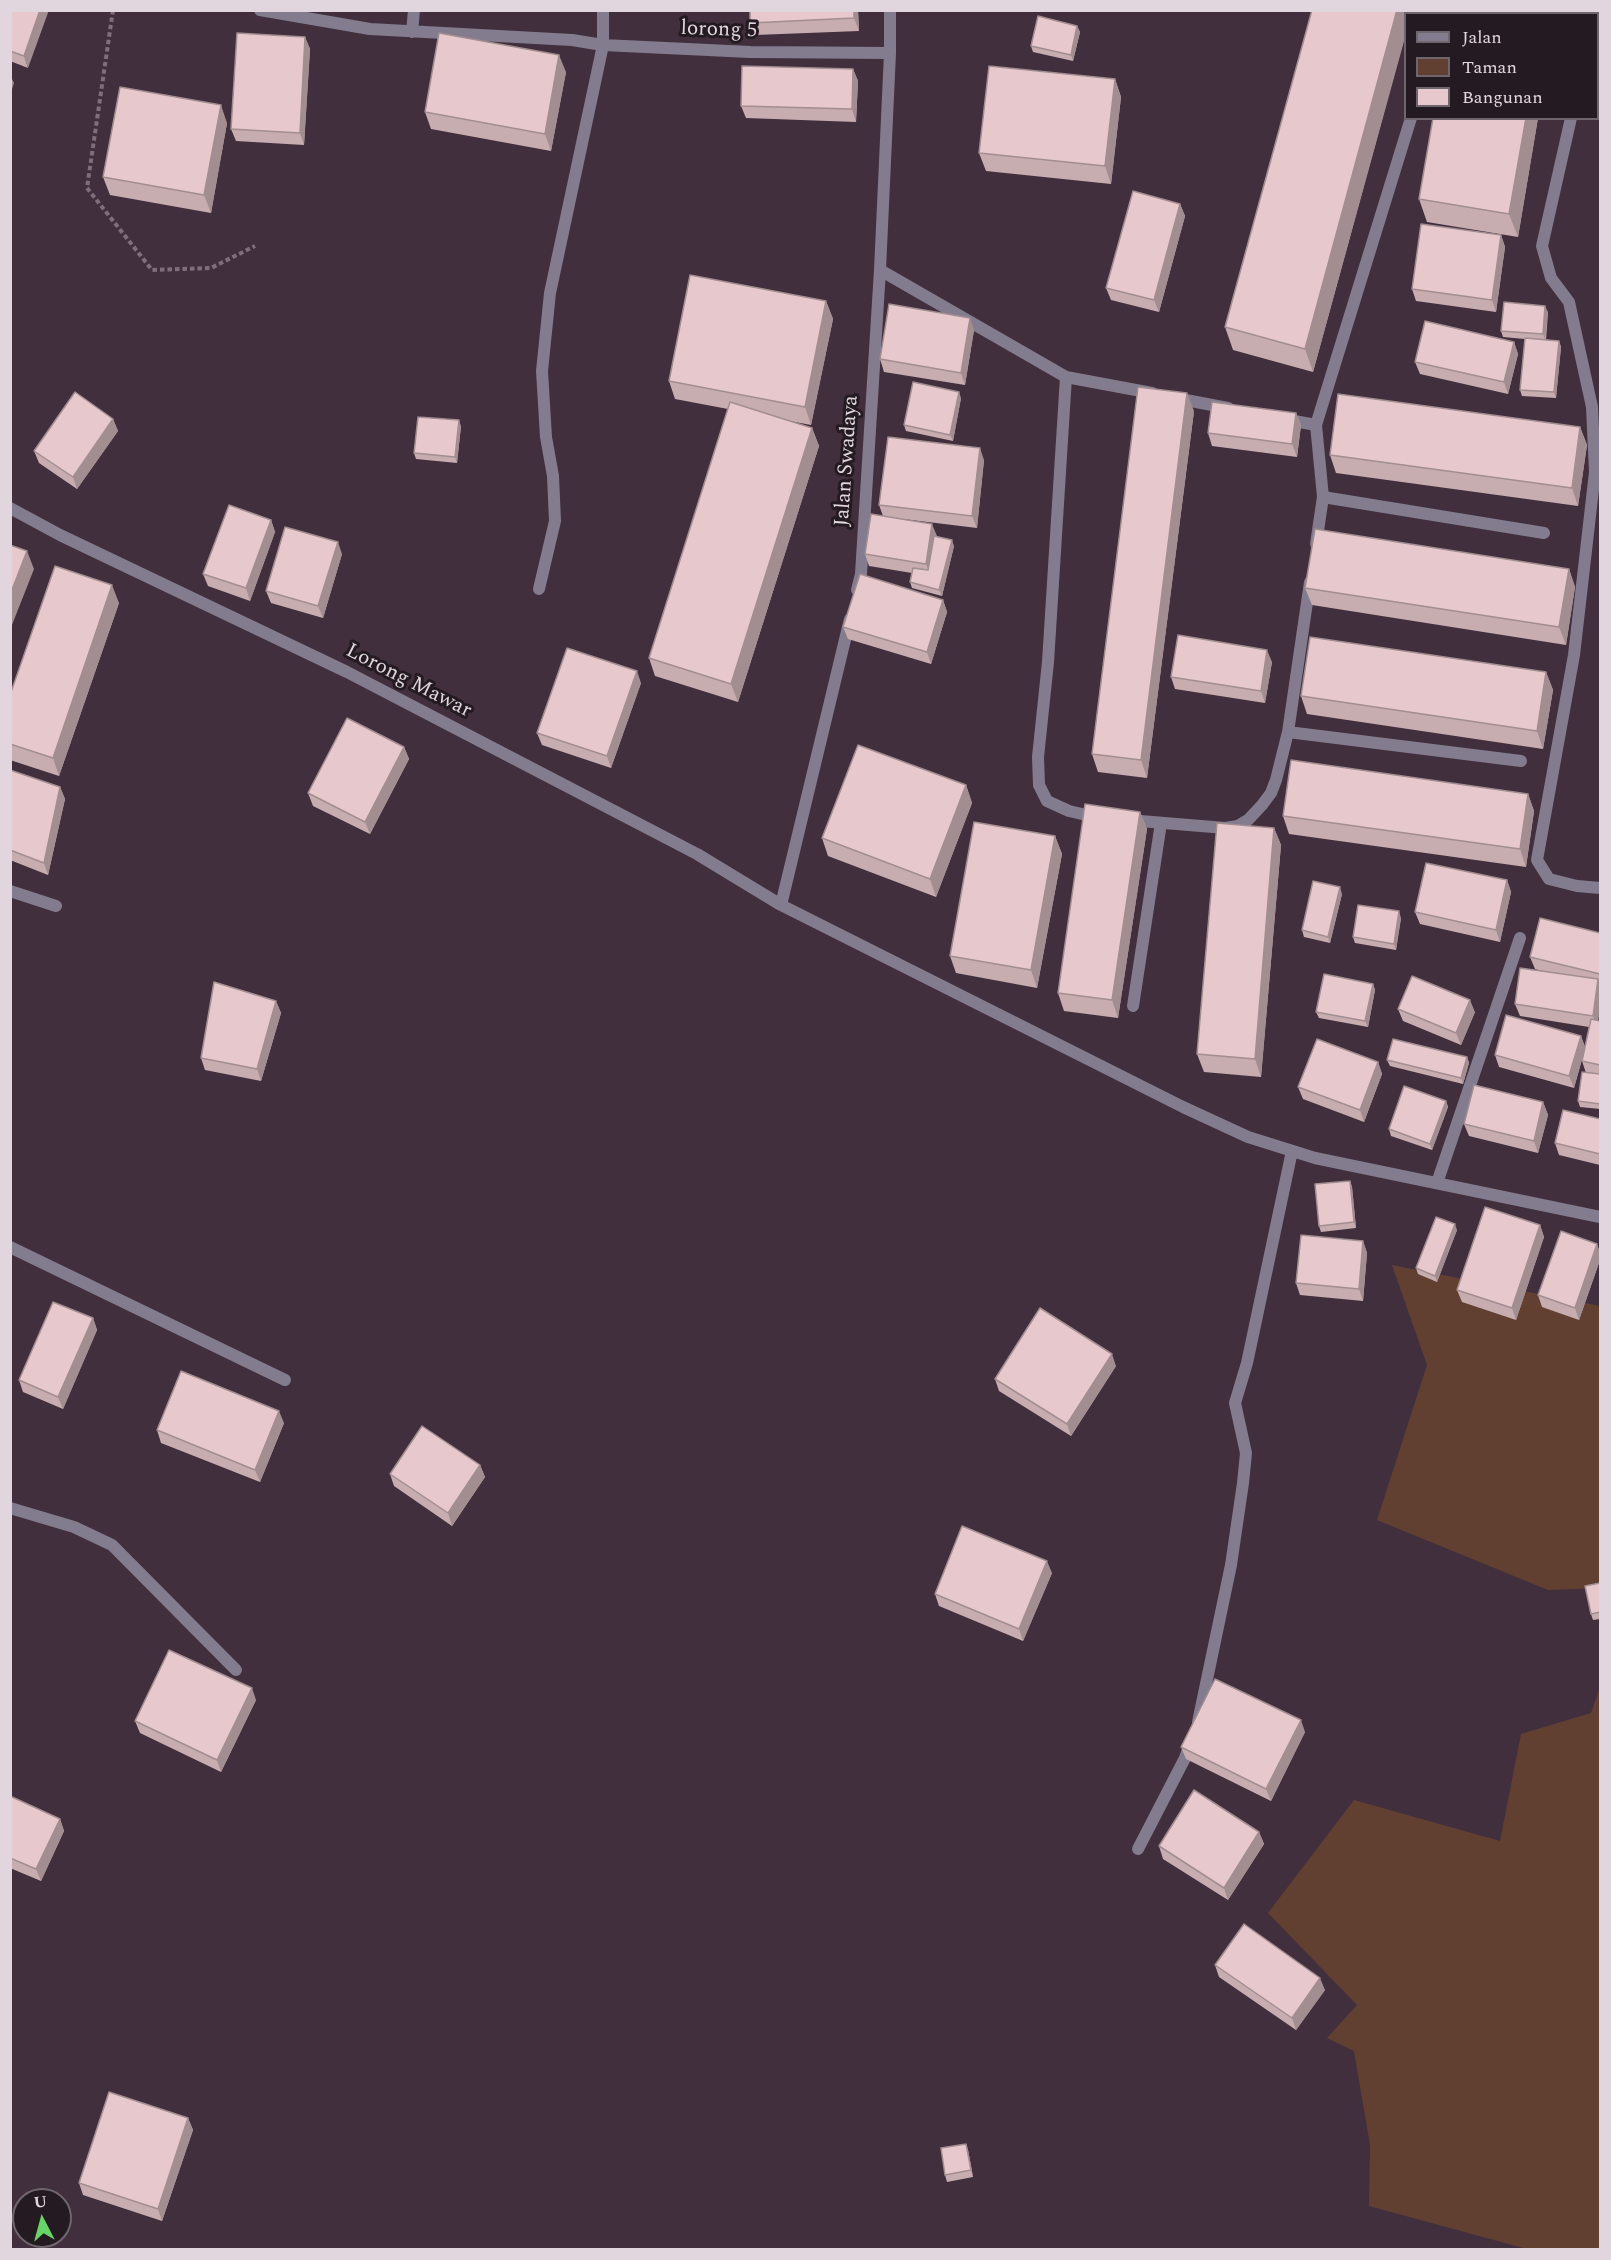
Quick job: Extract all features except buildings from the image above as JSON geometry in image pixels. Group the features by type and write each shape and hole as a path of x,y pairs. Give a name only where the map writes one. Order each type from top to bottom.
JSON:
{"street":[{"name":"lorong 5","path":"260,10 370,29 412,32 750,52 890,53"},
{"path":"412,32 414,10"},
{"path":"539,589 555,520 553,476 546,437 542,371 550,293 603,45 603,10"},
{"name":"Jalan Swadaya","path":"781,905 861,574 880,270 890,10"},
{"path":"1066,377 1048,662 1038,757 1039,784 1047,801 1069,811 1094,817 1225,828 1238,826 1248,820 1271,793 1288,732 1323,497 1316,425 1410,120"},
{"path":"1570,120 1542,246 1551,278 1569,302 1592,407 1595,472 1574,655 1537,860 1549,879 1577,886 1600,888"},
{"path":"880,270 1066,377 1237,410"},
{"path":"1271,416 1316,425"},
{"path":"1323,497 1544,533"},
{"name":"Lorong Mawar","path":"10,508 60,535 357,678 697,854 781,905 1183,1107 1248,1137 1315,1158 1600,1217"},
{"path":"1288,732 1521,761"},
{"path":"1133,1006 1161,823"},
{"path":"10,891 57,906"},
{"path":"1437,1183 1520,938"},
{"path":"1138,1849 1185,1758 1198,1721 1231,1565 1243,1483 1246,1453 1235,1403 1247,1363 1292,1151"},
{"path":"10,1247 285,1380"},
{"path":"10,1508 74,1527 112,1545 236,1670"}],"path":[{"path":"113,10 87,188 152,270 211,268 255,246"}],"green space":[{"path":"1392,1265 1600,1306 1600,1588 1548,1590 1377,1520 1427,1365"},
{"path":"1600,1687 1600,2249 1527,2249 1369,2206 1370,2145 1354,2051 1327,2038 1357,2005 1268,1913 1354,1800 1500,1841 1521,1734 1591,1713"}]}
